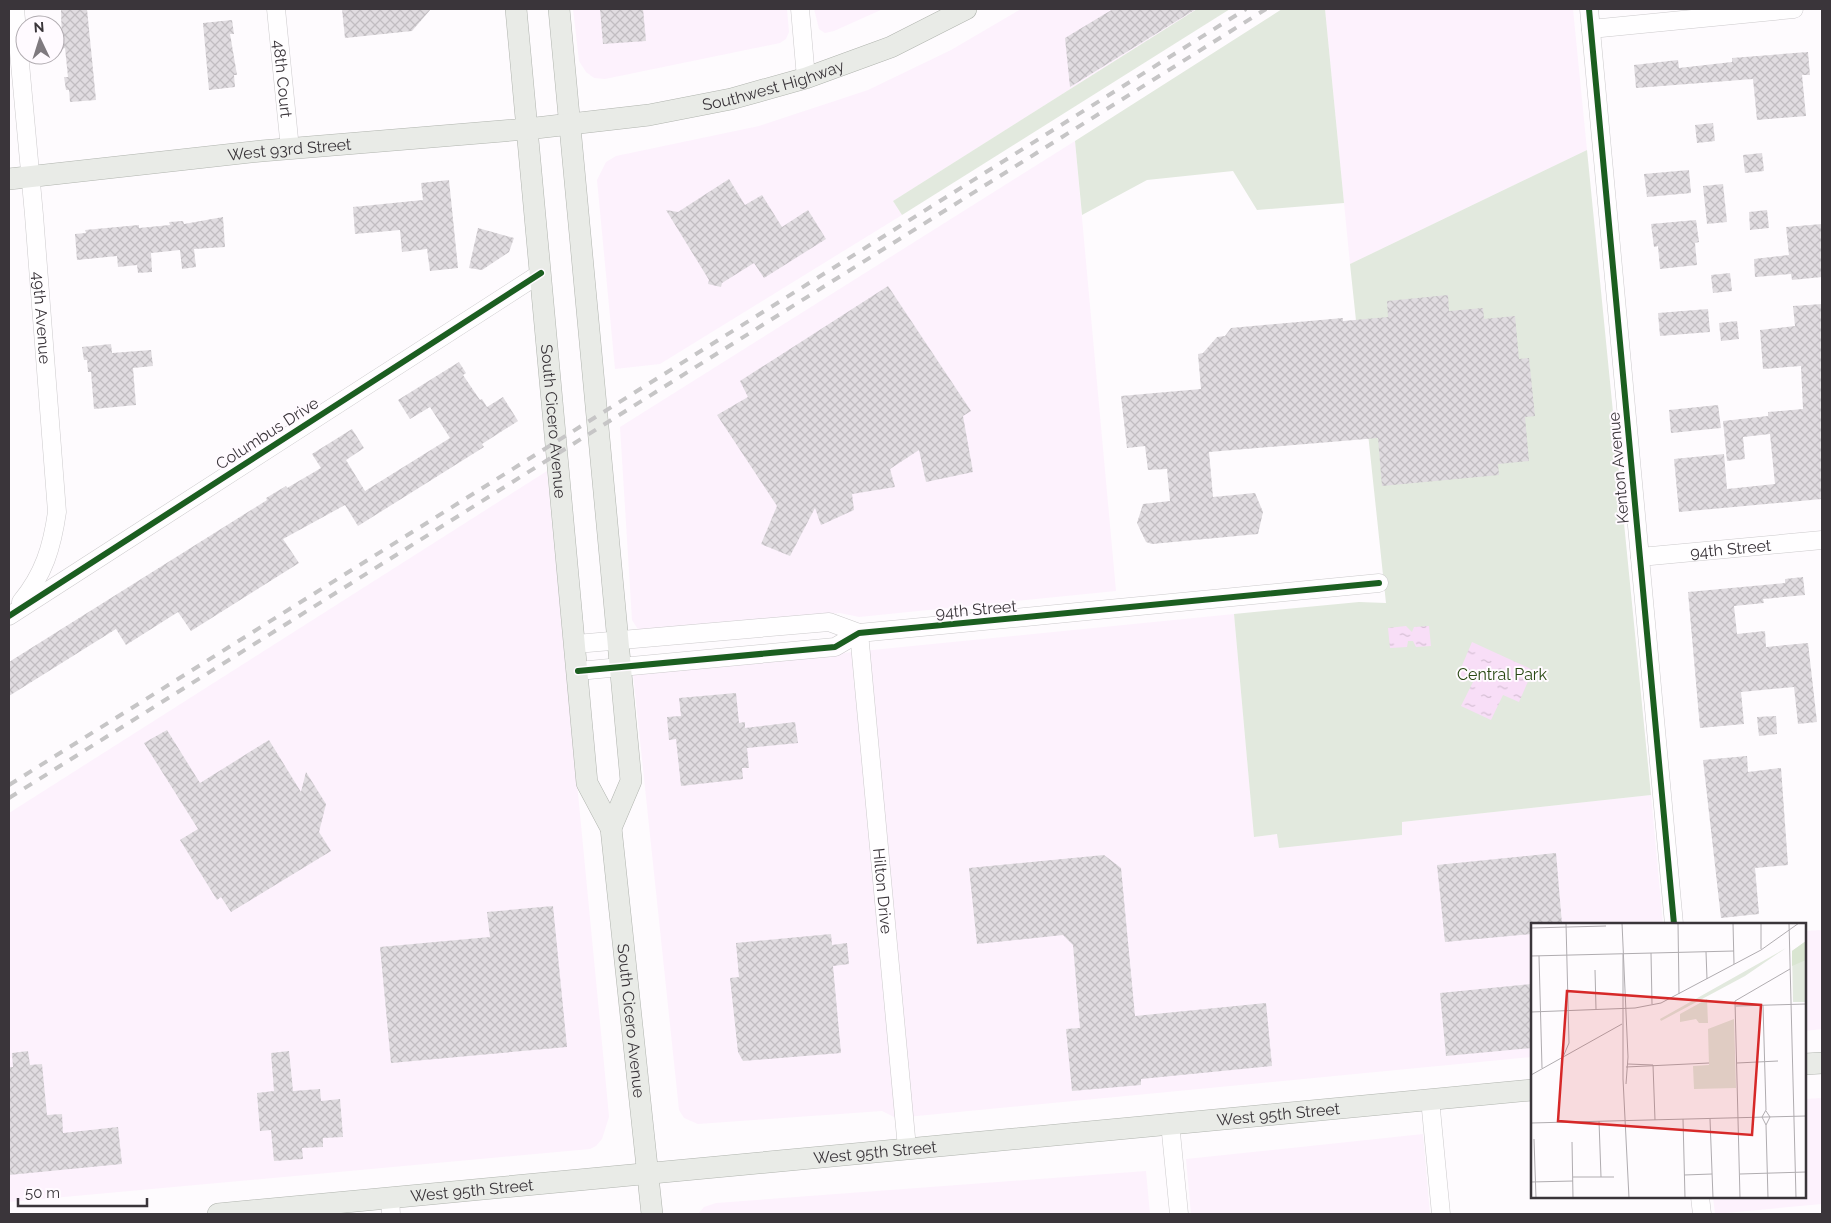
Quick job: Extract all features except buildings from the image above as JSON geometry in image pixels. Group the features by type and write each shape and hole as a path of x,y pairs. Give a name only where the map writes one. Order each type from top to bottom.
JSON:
{"main road":[{"name":"South Cicero Avenue","path":"516,9 576,644 587,783 611,828 652,1214"},
{"name":"South Cicero Avenue","path":"559,9 631,781 611,828"},
{"name":"Southwest Highway","path":"570,125 649,115 731,99 806,78 891,47 966,9"},
{"name":"West 93rd Street","path":"9,179 290,149 570,125"},
{"path":"1806,1064 1822,1063"},
{"name":"West 95th Street","path":"218,1214 390,1206 648,1174 1170,1122 1531,1090"}],"street":[{"name":"49th Avenue","path":"10,615 36,585 46,564 54,539 57,512 31,177 14,9"},
{"name":"48th Court","path":"276,9 290,149"},
{"path":"800,9 806,78"},
{"name":"Kenton Avenue","path":"1589,9 1674,923"},
{"path":"1591,29 1794,9"},
{"name":"Columbus Drive","path":"10,615 541,273"},
{"name":"94th Street","path":"1640,557 1822,540"},
{"name":"94th Street","path":"578,671 835,647 859,633 1379,583"},
{"name":"94th Street","path":"576,644 829,622 859,633"},
{"name":"Hilton Drive","path":"859,633 907,1148"},
{"path":"1430,1099 1440,1214"},
{"path":"1170,1122 1179,1214"},
{"path":"1700,1198 1702,1214"}],"shaded area":[{"path":"573,9 787,9 789,32 786,39 780,43 605,79 594,78 586,72 579,61"},
{"path":"814,9 883,9 834,31 825,33 819,29"},
{"path":"1021,9 1197,9 893,201 902,215 660,364 615,369 597,180 606,162 616,156 759,126 868,90 951,50"},
{"path":"1325,9 1573,9 1587,150 1350,264"},
{"path":"1075,141 1116,591 859,617 840,613 646,633 639,631 632,620 620,427"},
{"path":"547,471 609,1117 602,1139 596,1146 590,1149 9,1202 9,813"},
{"path":"1234,614 1254,837 1278,834 1279,847 1402,835 1402,822 1651,795 1663,923 1531,923 1531,1057 896,1118 882,1111 698,1124 684,1118 679,1110 633,674"},
{"path":"1822,930 1822,1029 1806,1031 1806,931"},
{"path":"1822,1098 1822,1204 1715,1214 1713,1198 1806,1198 1806,1099"},
{"path":"1423,1134 1430,1214 1191,1214 1186,1159"},
{"path":"1146,1171 1150,1214 698,1214 704,1207 716,1203"}],"green space":[{"path":"1197,9 1230,9 902,215 893,201"},
{"path":"1282,9 1325,9 1344,203 1257,210 1233,171 1147,180 1082,215 1075,141"},
{"name":"Central Park","path":"1587,150 1651,795 1402,822 1402,835 1279,848 1277,834 1254,837 1234,614 1359,602 1386,603 1350,264"}],"water":[{"path":"1406,626 1412,632 1414,627 1429,626 1431,646 1416,647 1413,641 1408,641 1407,647 1390,648 1388,628"},
{"path":"1472,642 1533,670 1519,702 1503,695 1491,720 1461,706 1473,682 1458,675"}],"railway":[{"path":"9,785 1246,9"},
{"path":"9,798 1266,9"}],"cycle path":[{"path":"1589,9 1674,923"},
{"path":"9,616 541,273"},
{"path":"578,671 835,647 859,633 1379,583"}]}
